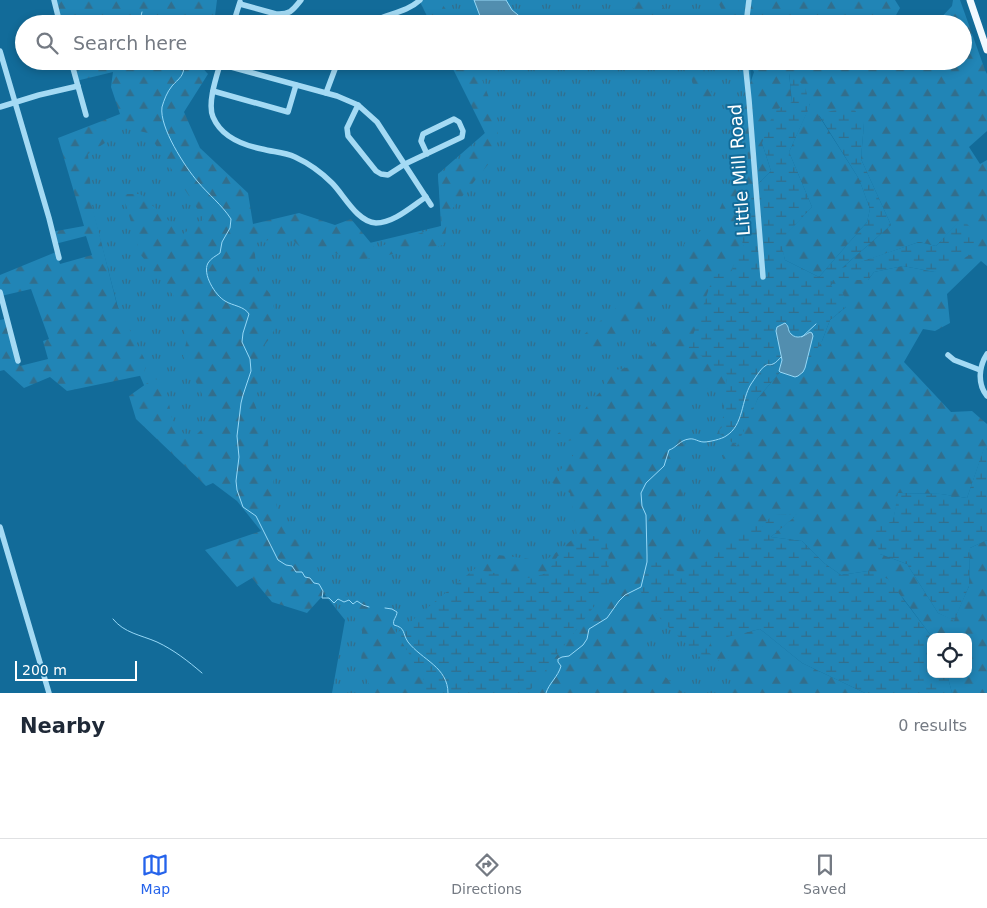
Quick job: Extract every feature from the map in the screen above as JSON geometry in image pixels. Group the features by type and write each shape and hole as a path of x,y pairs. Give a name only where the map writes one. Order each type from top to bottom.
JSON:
{"main road":[{"path":"970,0 987,50"}],"street":[{"path":"54,0 58,15"},
{"path":"236,15 240,2 281,15 289,13 301,0"},
{"path":"392,15 414,6 420,0"},
{"path":"747,15 749,0"},
{"path":"0,50 59,258"},
{"path":"74,70 86,114"},
{"path":"219,70 210,105 212,116 229,137 260,149 294,157 308,164 332,183 353,210 375,223 391,221 426,197"},
{"path":"245,70 337,96 358,105 377,122 431,205"},
{"path":"326,93 335,70"},
{"name":"Little Mill Road","path":"746,70 763,277"},
{"path":"213,91 288,112 296,85"},
{"path":"0,107 78,86"},
{"path":"358,105 346,128 348,136 376,171 381,174 388,175 405,164 427,154 462,137 463,131 459,122 454,119 423,134 421,141 427,154"},
{"path":"0,292 18,361"},
{"path":"987,354 980,370 981,383 987,396"},
{"path":"948,355 954,360 980,370"},
{"path":"0,527 49,693"}],"green space":[{"path":"52,0 217,0 215,15 56,15"},
{"path":"417,0 439,0 450,15 426,15"},
{"path":"434,0 722,0 728,15 440,15"},
{"path":"625,0 652,0 674,15 643,15"},
{"path":"712,0 895,0 900,8 896,15 724,15 719,4"},
{"path":"953,0 960,0 965,15 944,15 952,6"},
{"path":"972,34 987,74 987,131 969,147 980,164 987,160 987,266 981,261 947,294 950,323 935,331 923,329 904,362 951,412 972,411 987,424 987,450 985,446 967,498 941,494 899,493 893,521 880,554 907,564 938,613 954,620 969,586 970,548 987,540 987,693 952,693 948,678 972,678 972,633 929,633 903,598 868,571 841,575 824,563 802,541 771,537 797,514 719,546 714,558 681,573 663,563 638,588 662,621 641,645 659,671 683,693 528,693 609,587 558,556 547,573 529,578 473,570 498,555 545,561 577,536 570,493 547,480 565,466 580,446 573,440 555,443 558,433 571,429 590,402 604,388 606,372 630,367 658,338 674,315 672,303 662,299 603,348 583,351 576,341 633,294 659,282 686,242 715,220 730,185 748,158 742,108 754,72 753,70 972,70","holes":["789,73 810,105 789,152 812,207 780,240 785,260 819,277 867,222 870,209 859,179 819,116 864,123 861,159 891,225 841,269 919,242 936,246 962,219 935,272 903,266 874,272 868,280 833,280 831,286 846,307 830,320 822,341 780,372 758,398 737,446 722,427 727,374 694,350 744,245 742,200 771,171 762,143 792,103","707,389 719,391 722,414 712,434 724,442 723,466 719,476 703,499 702,510 706,534 703,544 698,548 692,543 682,522 688,400 696,393"]},
{"path":"73,70 204,70 208,74 184,112 200,148 248,193 253,224 299,213 335,225 351,219 375,248 442,226 438,174 467,159 485,133 454,70 478,70 499,124 494,157 448,214 444,245 354,261 333,252 304,251 289,236 254,243 257,277 270,294 278,322 270,338 258,353 261,378 252,397 267,436 278,515 285,532 309,549 327,591 307,613 272,602 252,578 237,587 205,550 261,531 237,501 213,483 206,486 136,419 129,396 153,379 164,380 173,423 186,436 197,434 207,424 209,408 183,356 187,339 173,295 140,254 123,194 140,194 183,234 204,219 148,133 112,125 108,141 88,154 92,205 117,305 146,362 144,375 67,391 50,377 24,388 4,370 0,371 0,320 9,318 20,366 48,359 43,341 49,339 31,289 1,296 0,275 56,252 60,264 92,255 86,236 55,244 51,232 84,226 58,138 120,114 111,87 113,72 76,81"},
{"path":"460,70 750,70 760,246 750,693 332,693 345,620 285,545 201,451 158,418 129,350 76,146 138,109 243,230 305,225 357,246 441,226 438,174 485,133"},
{"path":"689,70 705,70 717,104 716,108 703,108 698,101"},
{"path":"789,72 805,87 810,106 789,152 812,207 781,240 785,260 819,277 867,222 870,209 859,179 819,115 843,107 854,109 864,123 861,159 891,225 842,268 919,242 936,246 962,218 976,234 972,254 935,272 903,266 874,272 868,280 833,280 831,286 844,294 846,307 830,320 822,341 801,375 780,372 758,398 737,446 717,432 722,427 727,374 694,350 687,353 714,274 731,273 744,245 732,226 742,200 771,171 762,143 774,111 792,102"},
{"path":"985,445 987,450 987,540 970,548 969,586 954,621 938,613 907,564 880,554 872,529 893,521 898,493 941,494 967,498"},
{"path":"798,514 771,537 802,541 824,563 841,575 868,571 888,579 929,633 927,633 927,678 948,678 952,693 865,693 802,663 760,629 711,641 707,651 719,661 702,659 662,621 638,588 648,562 663,563 681,573 714,558 719,546 749,523 762,527 772,515"},
{"path":"592,536 608,538 609,587 528,693 426,693 425,682 397,633 473,570 529,578 547,573 558,556"},
{"path":"343,595 378,604 425,682 426,693 374,693 361,670 362,631"},
{"path":"760,629 802,663 865,693 732,693 730,673 707,651 711,641"}],"shaded area":[{"path":"474,0 506,0 512,10 518,15 480,15"},
{"path":"785,323 793,336 801,337 810,332 813,336 805,368 803,372 795,377 779,371 782,360 776,331 777,327"}],"waterway":[{"path":"183,70 169,91 162,107 162,115 169,136 186,167 231,219 230,228 222,242 220,253 208,263 207,273 210,284 221,298 244,309 249,314 242,342 250,359 251,371 241,403 237,436 239,457 236,481 237,490 243,507 256,516 278,560 292,566 296,572 302,572 305,577 319,584 323,591 322,598 329,598 334,603 338,599 344,602 349,600 353,604 357,601 369,607"},
{"path":"802,337 816,324"},
{"path":"546,693 561,666 558,659 569,656 583,645 587,639 589,629 607,618 625,595 641,587 647,562 646,515 642,506 641,493 646,483 664,466 669,450 686,440 709,441 724,437 732,431 739,419 751,384 763,367 771,365 781,357"},
{"path":"385,608 397,612 394,625 402,629 408,642 439,670 447,684 448,693"},
{"path":"113,619 122,628 169,649 202,673"}]}
